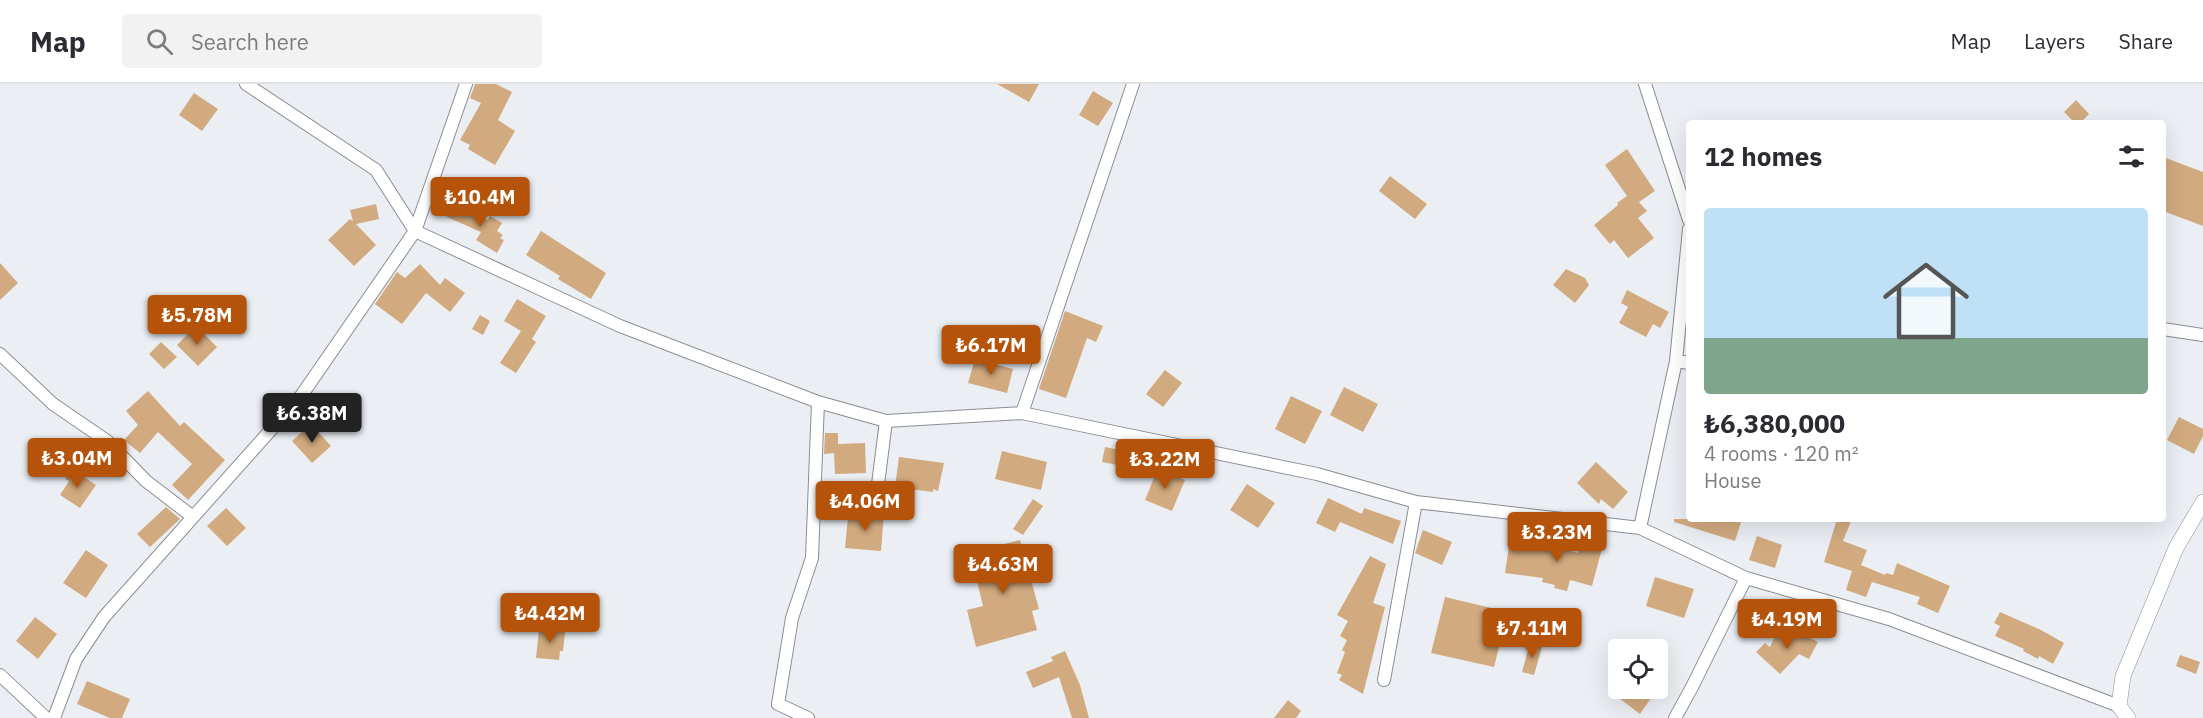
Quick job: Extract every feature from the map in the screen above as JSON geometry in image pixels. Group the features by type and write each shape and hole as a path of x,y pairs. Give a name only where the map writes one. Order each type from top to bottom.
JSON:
{"street":[{"path":"246,84 376,170 415,231 620,326 818,402 886,421 1022,413 1317,474 1416,502 1640,528 1746,578 1889,619 2124,712 2123,676 2176,549 2203,502"},
{"path":"54,718 76,659 104,617 301,396 415,231 466,84"},
{"path":"1022,413 1133,84"},
{"path":"1644,84 1686,211"},
{"path":"1640,528 1676,361 1686,259"},
{"path":"2166,329 2203,335"},
{"path":"0,354 53,404 107,441 146,481 193,518"},
{"path":"1676,361 1686,363"},
{"path":"808,718 778,704 792,618 812,558 818,402"},
{"path":"876,500 886,421"},
{"path":"1384,680 1416,502"},
{"path":"1675,718 1746,578"},
{"path":"0,675 46,718"}],"building":[{"path":"475,84 496,84 512,92 498,120 515,131 495,165 468,149 470,145 460,140 481,103 470,98"},
{"path":"997,84 1039,84 1029,102"},
{"path":"1093,91 1113,103 1098,126 1079,115"},
{"path":"194,93 218,109 202,131 179,115"},
{"path":"2076,100 2089,114 2083,120 2072,120 2064,112"},
{"path":"1627,149 1655,191 1639,202 1647,211 1638,218 1654,238 1628,258 1614,240 1610,244 1594,225 1627,196 1605,165"},
{"path":"2166,158 2203,172 2203,226 2166,212"},
{"path":"1390,176 1427,204 1415,219 1379,191"},
{"path":"376,204 379,219 356,224 376,245 354,266 328,240 350,219 353,221 350,210"},
{"path":"452,206 488,220 490,216 502,223 497,231 503,235 500,238 504,240 497,253 476,240 481,232 447,217"},
{"path":"541,231 606,273 591,299 558,279 560,276 526,255"},
{"path":"0,263 18,283 0,300"},
{"path":"420,264 440,285 445,278 465,293 450,312 426,293 402,324 375,304 397,272 405,278"},
{"path":"1566,269 1585,278 1589,285 1575,303 1553,285"},
{"path":"1627,290 1669,312 1660,328 1653,324 1646,337 1619,323 1628,307 1621,303"},
{"path":"517,299 546,316 532,339 536,342 516,373 500,363 521,331 504,321"},
{"path":"1065,311 1103,326 1096,342 1087,338 1066,398 1039,389"},
{"path":"480,315 490,321 483,335 472,329"},
{"path":"196,326 217,347 198,366 177,345"},
{"path":"161,342 177,357 164,369 149,354"},
{"path":"975,359 1013,369 1007,393 968,383"},
{"path":"1165,370 1182,383 1163,407 1146,394"},
{"path":"1344,387 1378,404 1363,432 1330,415"},
{"path":"148,391 180,426 184,422 225,460 188,500 172,485 192,464 158,432 140,453 124,440 138,425 126,411"},
{"path":"1291,396 1322,411 1305,444 1275,429"},
{"path":"2179,417 2203,429 2203,436 2194,454 2167,440"},
{"path":"311,424 331,446 312,463 292,441"},
{"path":"825,433 838,433 838,444 865,443 866,473 835,474 834,453 824,454"},
{"path":"1105,447 1151,456 1148,471 1102,462"},
{"path":"1002,451 1047,462 1041,490 995,479"},
{"path":"899,457 944,463 938,491 895,487"},
{"path":"1596,462 1628,492 1613,509 1601,499 1599,504 1577,483"},
{"path":"1158,468 1185,480 1172,511 1145,500"},
{"path":"72,469 96,485 80,508 60,495 69,481 65,479"},
{"path":"1247,484 1275,503 1258,528 1230,510"},
{"path":"1328,498 1362,514 1364,508 1401,521 1393,544 1340,522 1335,532 1316,523"},
{"path":"1033,499 1043,506 1023,535 1013,529"},
{"path":"166,507 180,519 150,547 137,534"},
{"path":"226,508 246,528 227,546 207,526"},
{"path":"866,512 884,513 881,551 845,548 848,517 866,519"},
{"path":"1674,519 1686,519 1686,522 1741,522 1735,541 1674,522"},
{"path":"1836,522 1851,522 1843,541 1867,550 1861,565 1885,575 1886,573 1893,575 1897,563 1950,586 1938,613 1917,604 1920,597 1872,582 1866,597 1846,590 1852,571 1824,562"},
{"path":"1423,530 1452,542 1442,565 1415,553"},
{"path":"1583,535 1604,541 1592,586 1570,580 1567,591 1542,582 1543,578 1505,573 1509,546 1546,551 1548,545 1578,553"},
{"path":"1757,536 1782,545 1775,568 1749,560"},
{"path":"1020,540 1039,609 1032,611 1037,630 976,647 967,610 983,606 970,553"},
{"path":"86,550 108,565 86,598 63,583"},
{"path":"1370,556 1386,564 1373,603 1385,607 1363,694 1339,680 1342,675 1337,673 1345,652 1342,650 1347,640 1340,636 1348,621 1337,615"},
{"path":"1655,577 1694,589 1684,618 1646,606"},
{"path":"1445,597 1508,612 1494,667 1431,653"},
{"path":"2000,612 2064,643 2053,664 2039,656 2038,659 2023,651 2024,649 1995,636 2000,626 1994,623"},
{"path":"35,617 57,634 38,659 16,641"},
{"path":"539,629 565,632 563,651 560,651 559,660 536,658"},
{"path":"1778,630 1792,637 1795,631 1818,642 1809,659 1799,654 1780,674 1756,652 1765,643 1770,647"},
{"path":"1530,643 1542,647 1534,675 1522,672"},
{"path":"1065,651 1080,685 1089,718 1072,718 1059,677 1033,688 1026,672 1053,661 1051,657"},
{"path":"2180,655 2200,662 2196,674 2176,666"},
{"path":"87,681 130,699 122,718 110,718 77,704"},
{"path":"1620,699 1650,699 1640,714"},
{"path":"1288,700 1301,711 1296,718 1274,718"}]}
